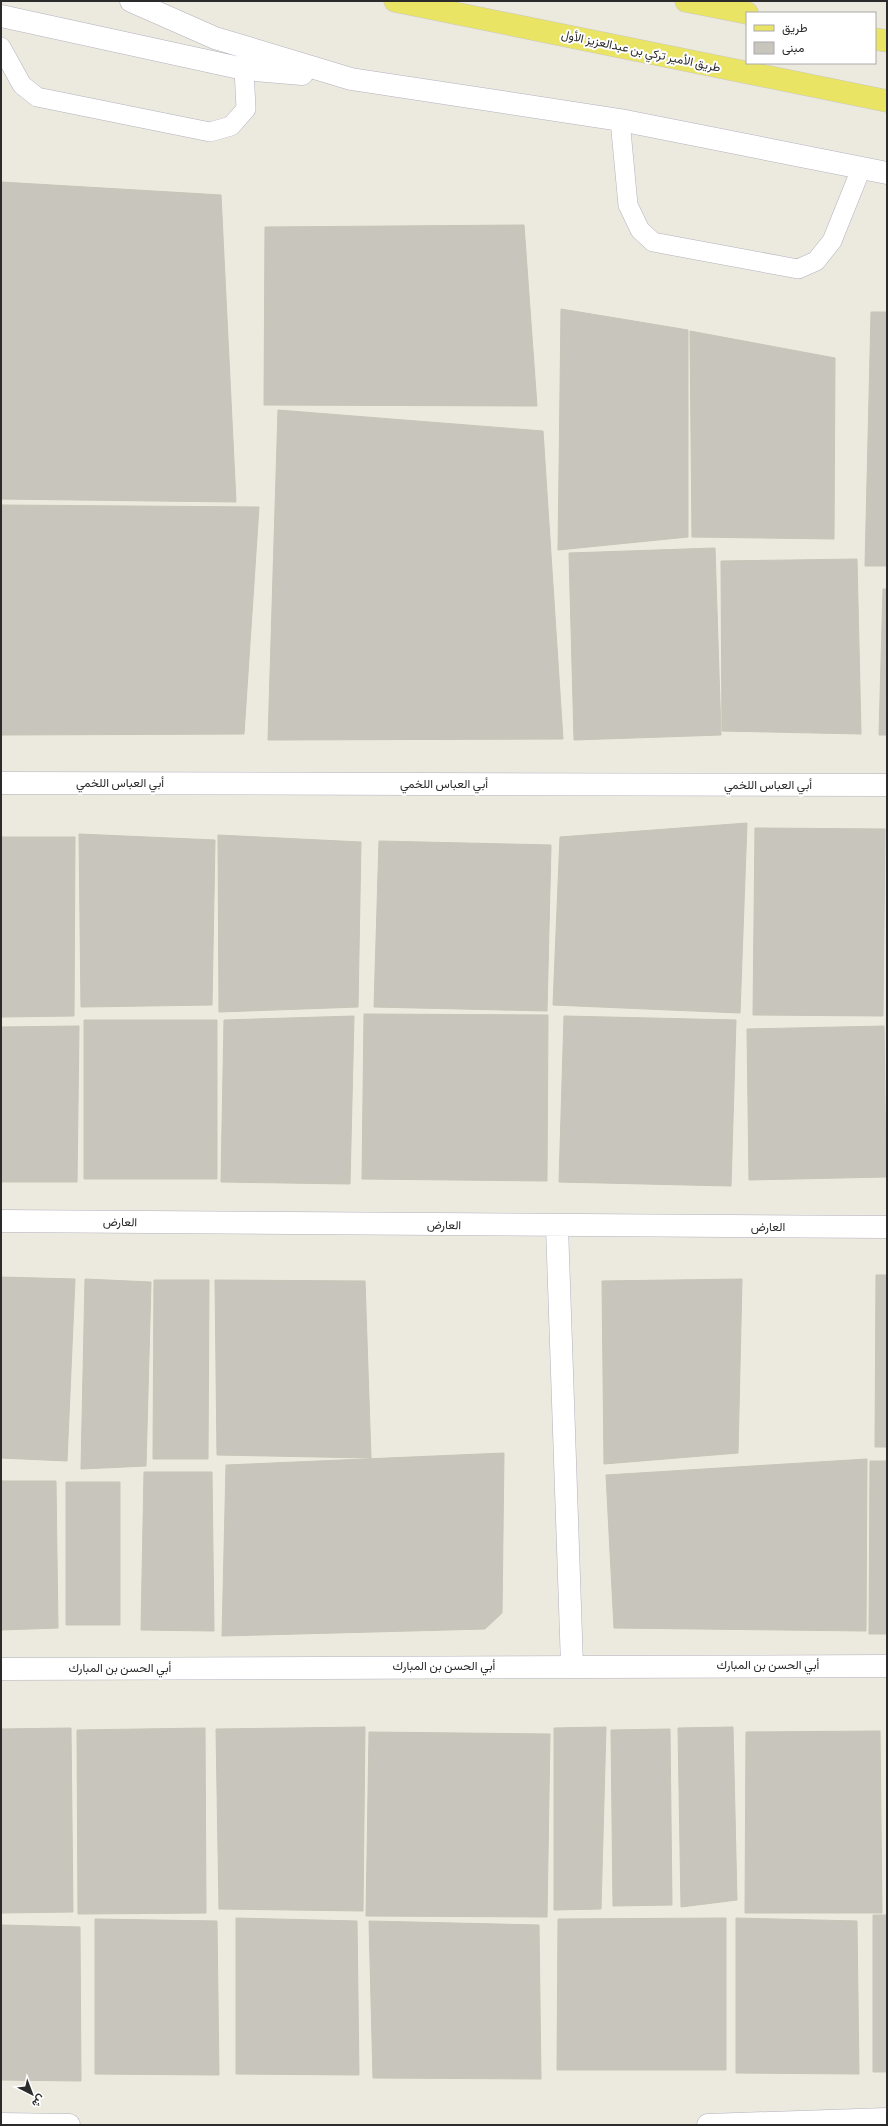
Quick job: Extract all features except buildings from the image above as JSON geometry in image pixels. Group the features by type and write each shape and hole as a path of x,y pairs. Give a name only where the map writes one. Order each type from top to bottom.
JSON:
{"main road":[{"name":"طريق الأمير تركي بن عبدالعزيز الأول","path":"395,1 887,101"},
{"path":"686,1 746,13"},
{"path":"876,39 887,41"}],"street":[{"path":"131,1 215,38 351,79"},
{"path":"1,16 244,68 351,79 620,120 887,173"},
{"name":"أبي العباس اللخمي","path":"1,782 887,785"},
{"name":"العارض","path":"1,1221 557,1226 887,1227"},
{"path":"557,1226 572,1665"},
{"name":"أبي الحسن بن المبارك","path":"1,1669 572,1665 887,1666"},
{"path":"708,2125 887,2118"},
{"path":"1,2124 69,2125"}],"lane":[{"path":"1,47 22,84 37,97 210,132 231,126 246,109 244,68"},
{"path":"620,120 628,204 640,230 653,242 798,269 816,261 832,240 861,169"}]}
